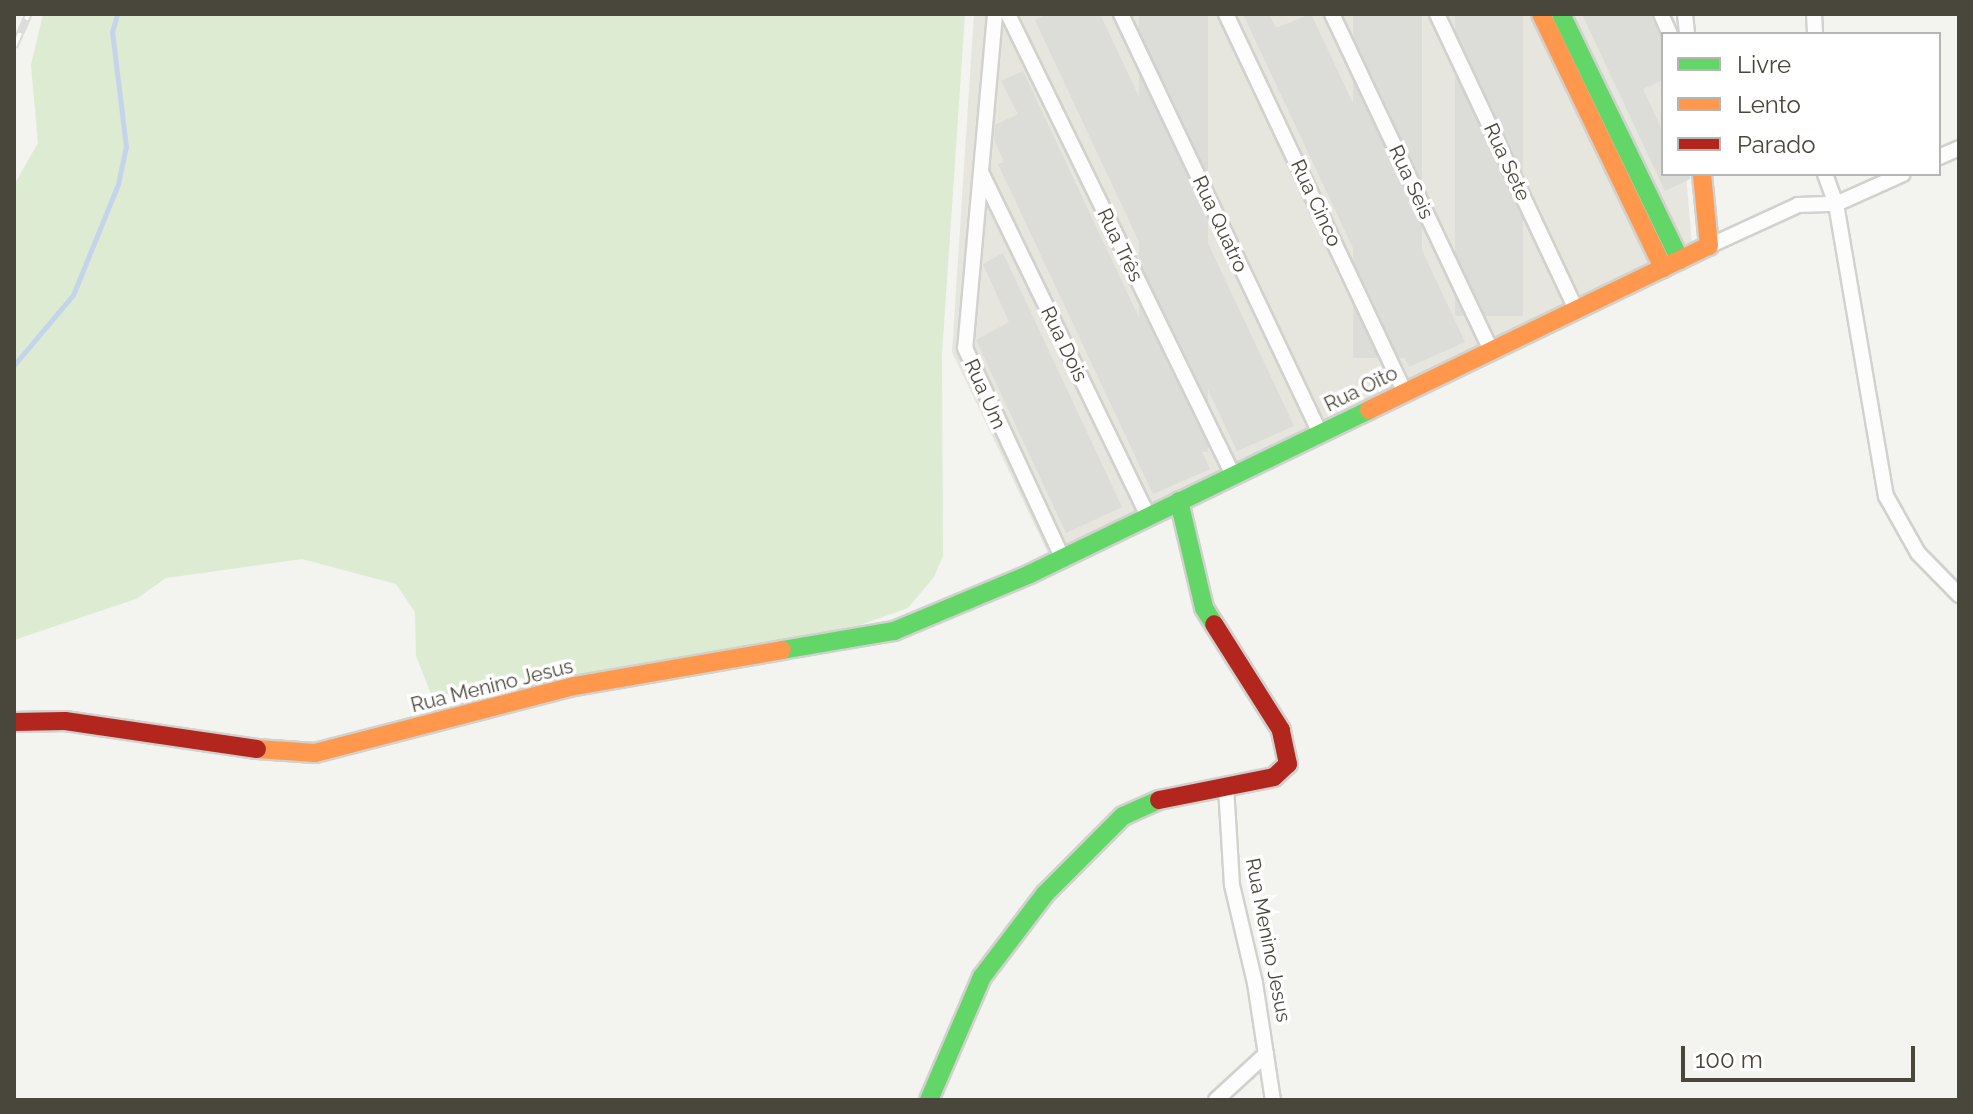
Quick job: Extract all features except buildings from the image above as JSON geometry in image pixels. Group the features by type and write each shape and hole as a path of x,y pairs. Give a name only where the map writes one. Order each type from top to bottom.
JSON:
{"street":[{"name":"Rua Um","path":"995,14 967,357 1062,557"},
{"name":"Rua Três","path":"1008,14 1233,475"},
{"name":"Rua Quatro","path":"1121,14 1320,433"},
{"name":"Rua Cinco","path":"1226,14 1405,392"},
{"name":"Rua Seis","path":"1332,14 1491,351"},
{"name":"Rua Sete","path":"1437,14 1576,310"},
{"path":"1541,14 1671,264"},
{"path":"1561,14 1671,264"},
{"name":"Rua Dois","path":"981,172 1148,516"},
{"path":"1702,176 1709,246 1798,205 1836,204 1899,176"},
{"path":"1826,176 1836,204 1886,496 1918,553 1959,595"},
{"name":"Rua Oito","path":"1062,557 1709,246"},
{"path":"929,1100 982,977 1082,855 1138,806 1280,774 1288,764 1288,746 1204,608 1179,501"},
{"name":"Rua Menino Jesus","path":"14,722 65,721 286,753 332,751 553,690 894,631 1062,557"},
{"name":"Rua Menino Jesus","path":"1226,787 1232,885 1273,1100"},
{"path":"1216,1100 1266,1054"}],"shaded area":[{"path":"974,14 1671,14 1673,32 1661,32 1661,176 1686,176 1692,245 1048,553 952,352"}],"green space":[{"path":"43,14 965,14 942,354 943,556 934,577 908,608 860,625 483,695 431,694 416,656 415,612 396,584 302,559 166,578 136,599 14,640 14,185 38,143 31,65"}],"waterway":[{"path":"14,365 73,295 118,184 126,147 112,32 117,14"}],"railway":[{"path":"14,47 29,14"}],"traffic: fast":[{"path":"1561,14 1680,260"},
{"path":"782,650 894,631 1030,574 1369,410"},
{"path":"1179,501 1204,608 1214,624"},
{"path":"929,1100 982,977 1045,894 1123,816 1159,800"}],"traffic: slow":[{"path":"1541,14 1663,268"},
{"path":"1369,410 1709,246 1702,176"},
{"path":"257,749 315,753 574,686 782,650"}],"traffic: jam":[{"path":"1159,800 1274,777 1288,764 1281,730 1214,624"},
{"path":"14,722 65,721 257,749"}]}
